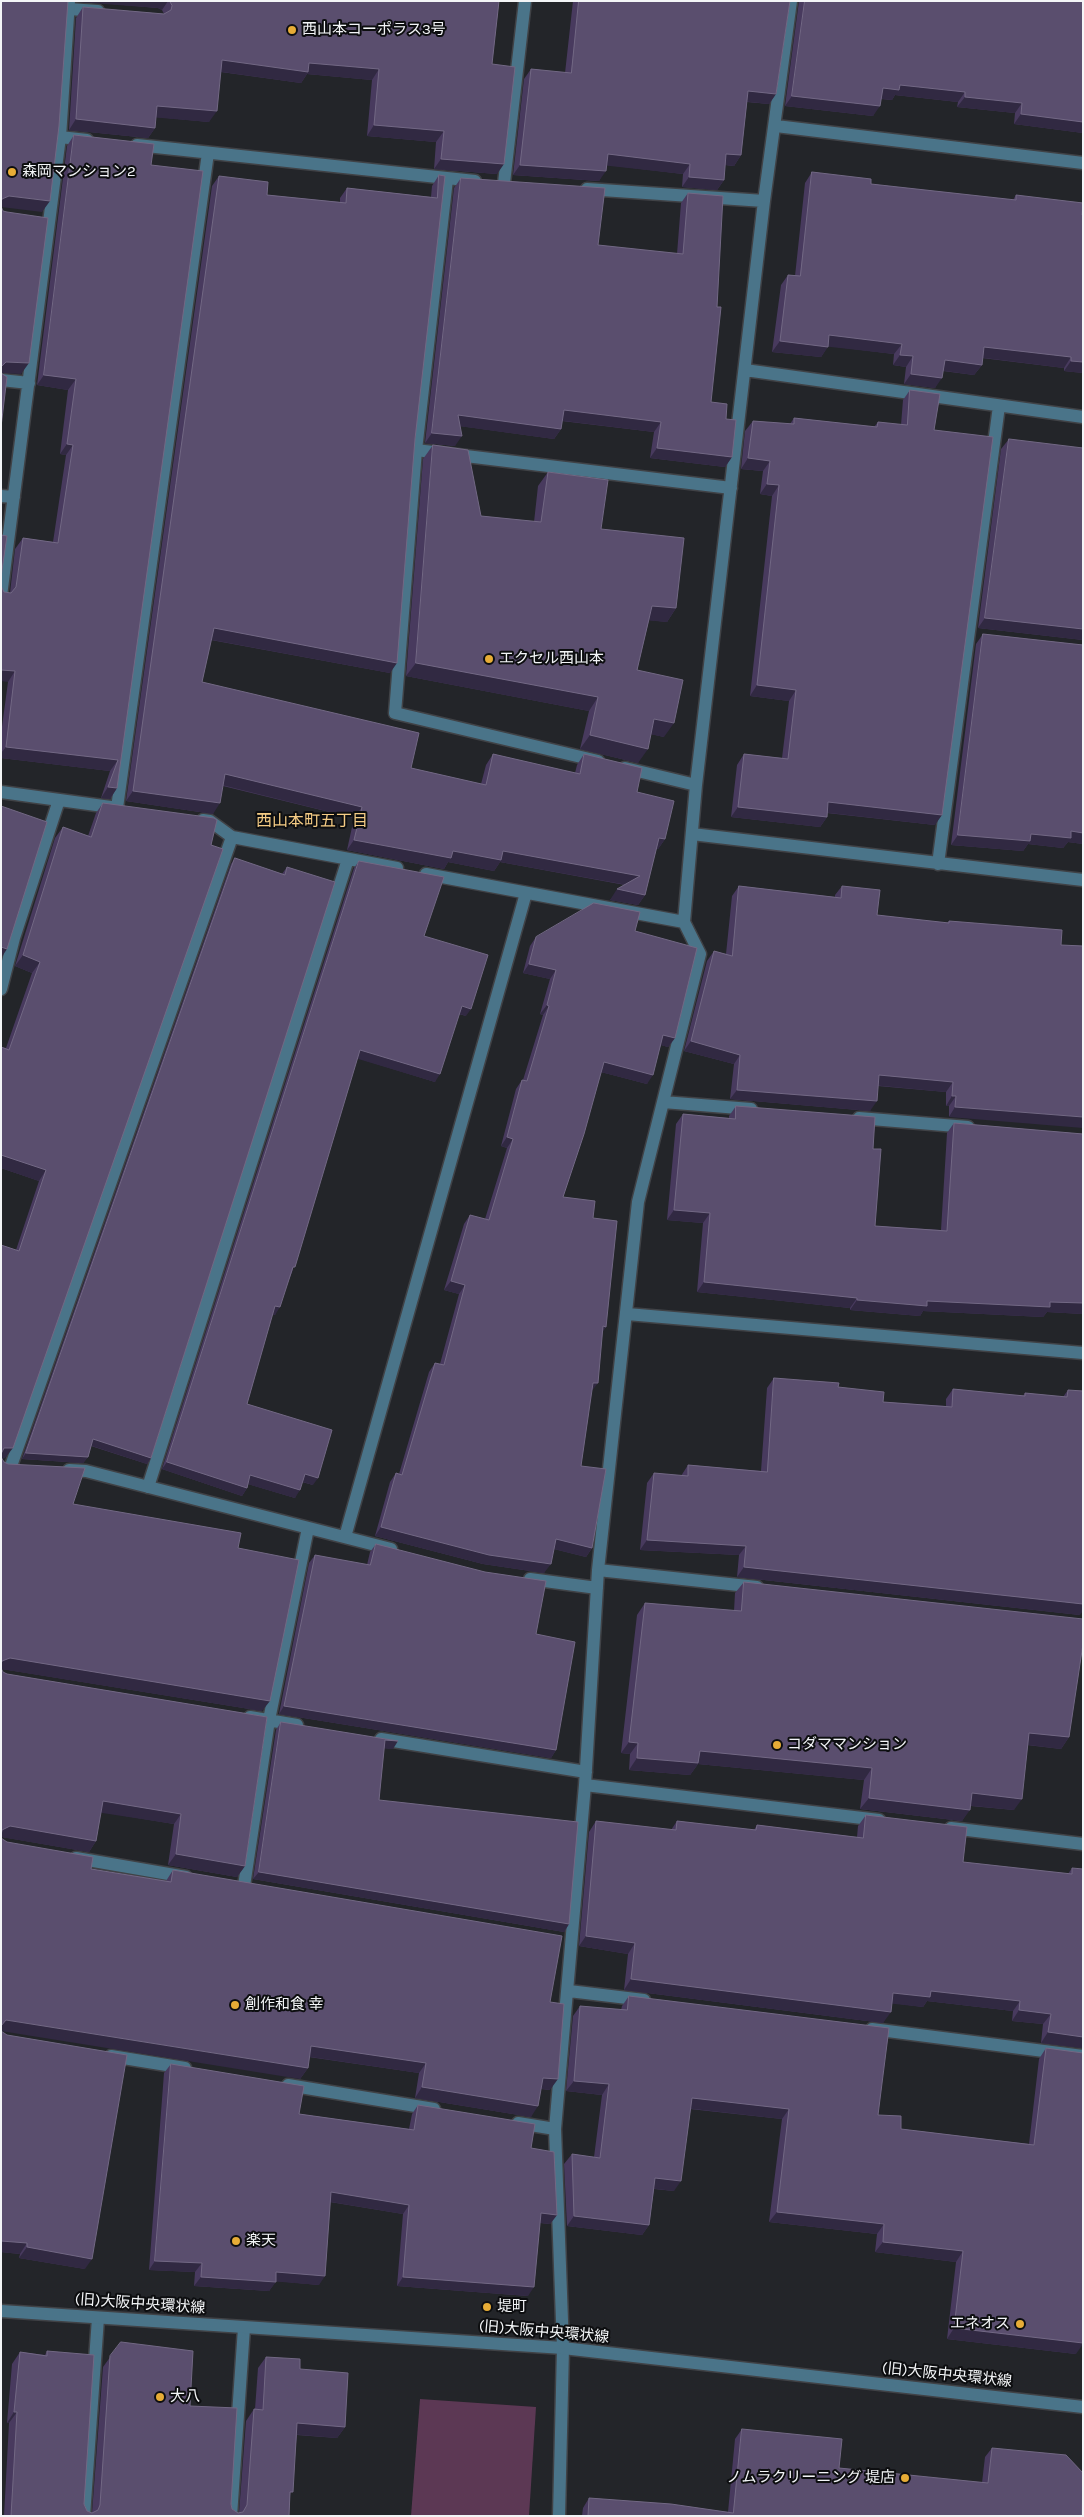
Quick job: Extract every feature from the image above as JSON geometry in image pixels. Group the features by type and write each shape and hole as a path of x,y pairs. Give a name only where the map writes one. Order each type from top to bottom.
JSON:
{"street":[{"path":"119,144 500,183 525,1"},
{"path":"559,2516 563,2348 555,2129 569,1991 566,1940 586,1772 598,1570 638,1202 700,954 684,922 696,785 764,201 776,126 790,1"},
{"path":"1,596 8,496 29,383 44,220 60,137 69,3 108,12"},
{"path":"776,126 1083,163"},
{"path":"60,137 99,142"},
{"path":"1,792 122,808 208,153"},
{"path":"447,179 416,450 395,713 696,785"},
{"path":"572,188 764,201"},
{"path":"745,370 1083,417"},
{"path":"1,380 29,383"},
{"path":"938,864 974,635 999,406"},
{"path":"416,450 731,488"},
{"path":"1,989 14,938 59,800"},
{"path":"192,818 210,821 232,837 684,922"},
{"path":"692,834 1083,880"},
{"path":"11,1466 232,837"},
{"path":"148,1487 348,859"},
{"path":"345,1537 526,893"},
{"path":"663,1102 760,1110"},
{"path":"848,1117 985,1128"},
{"path":"627,1314 1083,1353"},
{"path":"58,1469 86,1471 400,1551"},
{"path":"244,1886 269,1720 308,1528"},
{"path":"598,1570 766,1588"},
{"path":"520,1578 597,1588"},
{"path":"240,1716 308,1727"},
{"path":"365,1736 586,1772"},
{"path":"585,1785 888,1821"},
{"path":"936,1827 1083,1844"},
{"path":"60,1855 195,1878"},
{"path":"569,1991 658,2002"},
{"path":"855,2027 1083,2056"},
{"path":"98,2054 195,2070"},
{"path":"273,2083 448,2112"},
{"path":"506,2121 555,2129"},
{"name":"(旧)大阪中央環状線","path":"1,2310 244,2328 563,2348 1083,2407"},
{"path":"84,2516 98,2318"},
{"path":"231,2516 244,2328"}],"shaded area":[{"path":"420,2399 536,2407 529,2516 411,2516"}],"building":[{"path":"1,1 68,1 59,126 50,201 9,196 2,199 1,202"},
{"path":"170,1 499,1 492,64 515,67 504,164 441,159 444,131 374,125 379,69 309,63 308,72 222,60 217,111 157,106 155,128 76,119 83,7 164,14 171,10"},
{"path":"579,1 790,1 776,94 748,91 741,155 726,154 724,180 689,177 690,164 608,154 606,171 520,165 531,69 571,73"},
{"path":"805,1 1083,1 1083,122 1021,114 1022,103 965,97 965,92 900,85 899,90 883,88 880,106 792,96"},
{"path":"74,135 154,144 151,165 203,171 117,788 108,787 118,760 6,747 15,671 1,670 1,586 4,592 11,593 16,587 23,538 58,543 73,445 67,444 76,379 44,375"},
{"path":"812,172 871,179 871,184 1016,200 1016,195 1083,203 1083,362 1071,361 1071,357 984,347 982,365 945,360 942,378 911,374 913,356 900,355 902,344 829,335 828,347 780,341 788,275 800,276"},
{"path":"439,175 445,176 415,439 397,663 214,628 202,682 419,733 411,768 486,785 493,754 580,774 584,754 642,768 637,792 674,801 665,839 659,838 645,895 617,889 640,876 503,851 501,860 453,851 451,858 354,840 362,807 225,774 220,803 133,791 219,176 268,182 267,195 346,203 347,188 437,198"},
{"path":"461,178 605,188 598,245 683,254 688,193 723,196 717,307 721,307 711,402 727,404 726,419 736,420 732,457 657,448 661,422 564,410 561,429 458,415 462,436 432,433"},
{"path":"1,206 3,211 48,218 29,363 6,362 1,367"},
{"path":"1,373 7,377 1,427"},
{"path":"910,390 940,394 934,430 993,437 942,815 828,802 827,817 738,807 744,754 788,759 796,690 757,685 779,485 767,484 770,461 748,458 753,421 794,424 794,418 877,427 878,422 907,425"},
{"path":"1009,439 1083,448 1083,629 985,618"},
{"path":"433,445 468,450 481,516 541,522 548,472 608,480 601,529 684,538 676,608 652,606 637,670 683,680 674,723 654,719 648,749 590,735 598,697 416,663"},
{"path":"1,535 7,536 1,577"},
{"path":"983,634 1083,645 1083,833 1071,831 1071,838 1031,834 1030,841 958,835"},
{"path":"103,803 214,818 217,820 211,845 223,849 13,1448 4,1448 1,1454 1,1245 19,1251 46,1170 1,1155 1,1047 9,1050 40,962 23,955 63,827 91,837"},
{"path":"1,806 47,822 7,949 1,947"},
{"path":"235,858 285,875 287,867 335,882 151,1458 93,1439 88,1457 26,1453"},
{"path":"359,861 444,877 424,936 488,955 471,1009 462,1006 440,1074 360,1050 295,1267 293,1267 280,1307 275,1306 247,1404 332,1430 318,1478 305,1474 300,1490 250,1475 247,1488 167,1462"},
{"path":"739,886 841,898 842,886 880,890 877,915 949,923 949,921 1062,930 1061,945 1083,946 1083,1117 955,1107 956,1096 952,1096 953,1082 879,1075 877,1101 737,1090 740,1055 691,1041 714,951 732,956"},
{"path":"594,903 640,912 635,931 697,948 675,1038 663,1035 653,1075 604,1062 584,1134 563,1197 595,1201 593,1218 617,1221 606,1327 603,1326 598,1383 593,1383 581,1466 606,1469 592,1548 556,1539 551,1564 489,1555 381,1527 396,1473 402,1475 435,1363 444,1365 465,1285 451,1281 470,1215 489,1220 513,1139 507,1137 522,1080 527,1081 549,1006 547,1005 556,970 529,964 536,937"},
{"path":"736,1106 875,1117 873,1149 881,1149 875,1226 947,1231 954,1123 1083,1134 1083,1303 1050,1302 1050,1307 927,1301 927,1306 857,1300 857,1298 704,1282 710,1213 674,1210 683,1114 735,1119"},
{"path":"774,1378 839,1383 838,1387 884,1392 883,1402 952,1407 953,1389 1025,1396 1025,1393 1067,1397 1068,1390 1083,1391 1083,1604 744,1567 746,1546 647,1540 654,1473 688,1476 688,1465 767,1472"},
{"path":"1,1457 8,1464 85,1468 73,1504 241,1533 238,1548 299,1560 270,1701 10,1658 2,1661 1,1664"},
{"path":"376,1544 485,1572 546,1581 536,1634 575,1642 556,1750 284,1706 315,1555 370,1565"},
{"path":"744,1582 1083,1619 1083,1644 1069,1737 1029,1733 1022,1799 972,1793 970,1810 869,1798 872,1768 700,1751 698,1763 637,1758 638,1743 629,1742 645,1603 741,1611"},
{"path":"1,1668 7,1674 267,1717 245,1866 176,1854 181,1814 103,1801 96,1841 10,1826 2,1830 1,1836"},
{"path":"281,1722 398,1741 385,1740 379,1800 578,1822 569,1924 259,1872"},
{"path":"866,1815 967,1827 963,1862 1072,1874 1072,1868 1083,1869 1083,2037 1048,2032 1051,2014 1019,2010 1020,2001 931,1991 930,1997 893,1993 891,2012 631,1979 635,1943 586,1936 596,1821 676,1830 677,1821 756,1830 757,1825 863,1838"},
{"path":"1,1838 7,1842 93,1857 91,1869 171,1882 173,1870 562,1936 550,2002 564,2004 558,2079 543,2078 538,2106 422,2087 426,2063 311,2046 308,2068 6,2020 1,2026"},
{"path":"629,1996 889,2028 878,2115 901,2116 901,2129 1034,2145 1046,2048 1083,2053 1083,2343 954,2328 963,2251 883,2242 884,2224 777,2212 789,2109 692,2098 681,2181 655,2178 649,2225 574,2216 572,2154 600,2158 609,2084 574,2081 580,2006 627,2010"},
{"path":"1,2031 7,2035 127,2055 92,2259 27,2247 27,2243 1,2241"},
{"path":"171,2064 304,2086 299,2114 414,2130 418,2105 535,2124 531,2148 554,2152 557,2215 541,2213 534,2287 403,2277 409,2205 331,2192 325,2276 276,2272 276,2282 201,2277 202,2263 155,2261"},
{"path":"121,2342 193,2351 190,2406 237,2408 231,2504 232,2509 238,2513 243,2512 247,2505 254,2409 263,2410 266,2357 300,2359 300,2369 348,2373 345,2427 297,2423 293,2492 290,2492 289,2516 11,2516 17,2412 14,2412 20,2352 47,2356 47,2351 94,2355 84,2504 87,2511 92,2513 98,2510 100,2505 110,2356"},
{"path":"742,2429 842,2439 839,2468 988,2483 992,2448 1066,2455 1083,2473 1082,2516 588,2516 589,2498 671,2504 733,2513"}],"place":[{"name":"西山本コーポラス3号","path":"292,30"},
{"name":"森岡マンション2","path":"12,172"},
{"name":"エクセル西山本","path":"489,659"},
{"name":"コダママンション","path":"777,1745"},
{"name":"創作和食 幸","path":"235,2005"},
{"name":"楽天","path":"236,2241"},
{"name":"堤町","path":"487,2307"},
{"name":"エネオス","path":"1020,2324"},
{"name":"大八","path":"160,2397"},
{"name":"ノムラクリーニング 堤店","path":"905,2478"}],"district":[{"name":"西山本町五丁目","path":"312,821"}]}
